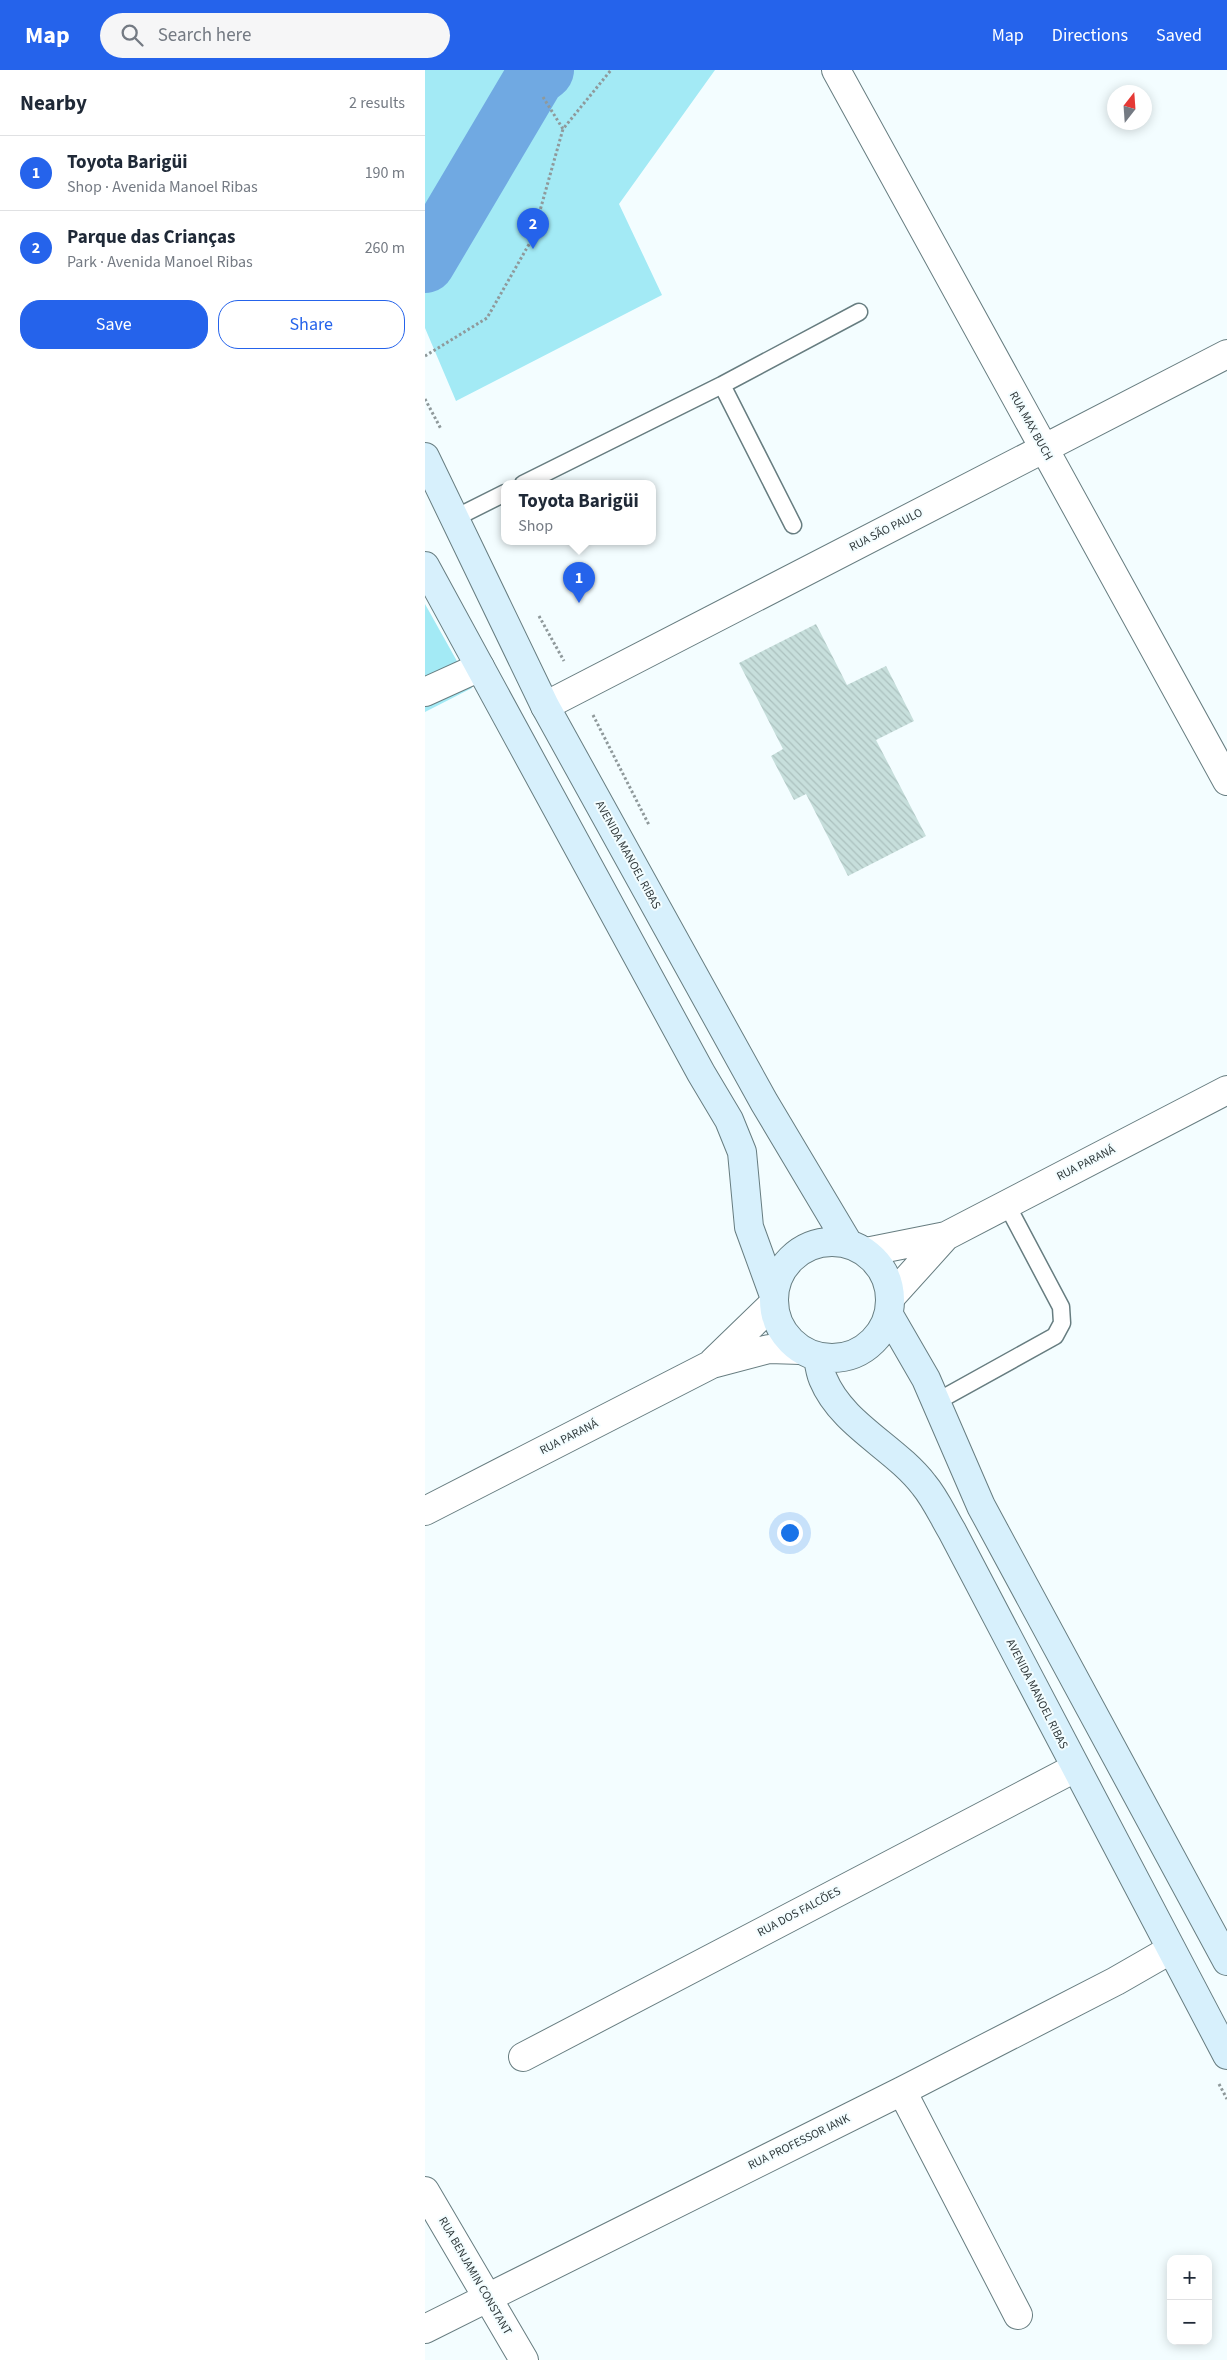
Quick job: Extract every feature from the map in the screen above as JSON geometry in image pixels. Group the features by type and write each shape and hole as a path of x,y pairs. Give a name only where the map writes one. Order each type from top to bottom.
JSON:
{"main road":[{"name":"AVENIDA MANOEL RIBAS","path":"425,457 545,706 763,1102 857,1248"},
{"path":"425,566 701,1073 729,1120 742,1152 749,1227 773,1298 779,1325 788,1339 809,1353 836,1359 854,1354 869,1346 882,1332 890,1306"},
{"path":"773,1298 779,1274 791,1257 808,1246 828,1241 857,1248 879,1264 887,1280 890,1306 926,1380 981,1506 1220,1933 1227,1961"},
{"name":"AVENIDA MANOEL RIBAS","path":"809,1353 834,1398 857,1424 893,1454 924,1484 952,1531 1227,2056"}],"street":[{"name":"RUA MAX BUCH","path":"836,70 1227,781"},
{"name":"RUA SÃO PAULO","path":"545,706 1227,354"},
{"path":"425,692 480,667"},
{"name":"RUA PARANÁ","path":"945,1236 1227,1090"},
{"path":"857,1248 945,1236"},
{"path":"890,1306 945,1236"},
{"path":"712,1364 773,1298"},
{"path":"712,1364 769,1349 809,1353"},
{"name":"RUA PARANÁ","path":"425,1511 712,1364"},
{"name":"RUA DOS FALCÕES","path":"523,2057 1075,1768"},
{"name":"RUA PROFESSOR IANK","path":"425,2329 487,2296 902,2091 1116,1981 1170,1950"},
{"path":"902,2091 1017,2315"},
{"name":"RUA BENJAMIN CONSTANT","path":"425,2191 524,2360"}],"lane":[{"path":"531,480 722,385 859,312"},
{"path":"722,385 793,525"},
{"path":"455,518 501,495"},
{"path":"936,1402 1055,1336 1062,1323 1061,1306 1007,1205"}],"path":[{"path":"425,356 487,318 533,239 563,129 611,70"},
{"path":"543,97 563,129"}],"shaded area":[{"path":"425,70 715,70 619,204 662,295 456,401 425,328"},
{"path":"530,70 555,70 537,85 451,235 449,270 434,274 425,251 475,160"},
{"path":"425,604 472,688 425,712"}],"building":[{"path":"816,624 847,685 886,666 914,721 876,740 926,836 848,876 806,794 794,800 771,756 783,749 739,663"}],"waterway":[{"path":"425,263 535,77 544,70"}],"place":[{"name":"Parque das Crianças","path":"533,249"},
{"name":"Toyota Barigüi","path":"579,603"}]}
